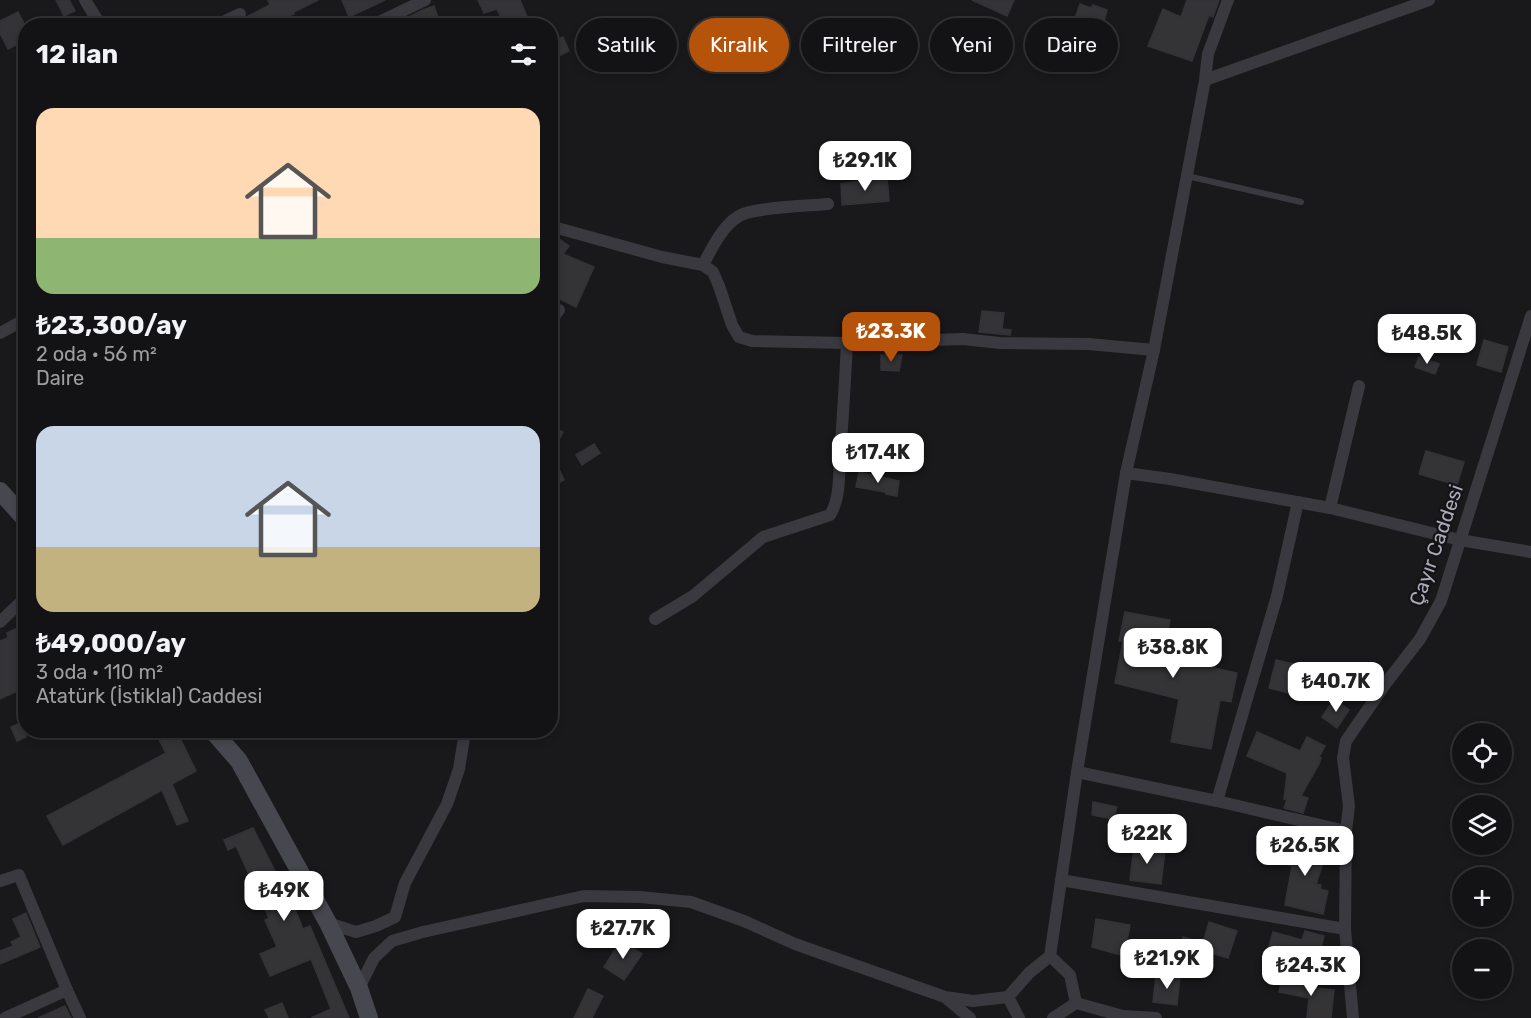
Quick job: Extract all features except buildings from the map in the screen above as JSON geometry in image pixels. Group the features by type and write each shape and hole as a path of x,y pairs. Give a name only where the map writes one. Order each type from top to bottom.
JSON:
{"street":[{"path":"85,0 96,18"},
{"path":"387,18 424,0"},
{"path":"359,988 374,958 392,941 584,896 640,897 691,902 744,921 795,944 945,997 973,1002 1008,997 1029,973 1050,956 1077,772 1126,473 1154,350 1208,54 1228,0"},
{"path":"1205,80 1429,0"},
{"path":"232,18 240,14"},
{"path":"703,265 725,228 740,215 758,210 828,204"},
{"path":"558,228 662,257 703,265 713,272 732,325 739,337 752,341 847,343 963,339 1000,344 1088,344 1154,350"},
{"name":"Çayır Caddesi","path":"1353,1018 1345,929 1346,831 1349,806 1343,759 1346,741 1420,639 1441,601 1531,316"},
{"path":"0,333 18,323"},
{"path":"655,619 693,596 763,537 830,515 835,508 847,343"},
{"path":"1330,508 1359,386"},
{"path":"1126,473 1330,508 1460,540 1531,552"},
{"path":"0,491 18,511"},
{"path":"1217,801 1277,596 1298,502"},
{"path":"0,622 18,605"},
{"path":"220,738 239,761 328,922 359,988 369,1018"},
{"path":"328,922 356,932 395,917 405,883 447,804 459,769 464,738"},
{"path":"1077,772 1346,831"},
{"path":"0,881 19,875 80,1018"},
{"path":"1061,880 1345,929"},
{"path":"1050,956 1070,975 1076,1003"},
{"path":"5,1018 67,990"},
{"path":"945,997 970,1018"},
{"path":"1008,997 1019,1018"},
{"path":"1053,1018 1076,1003 1123,1016 1156,1018"}],"lane":[{"path":"1186,176 1301,202"}]}
